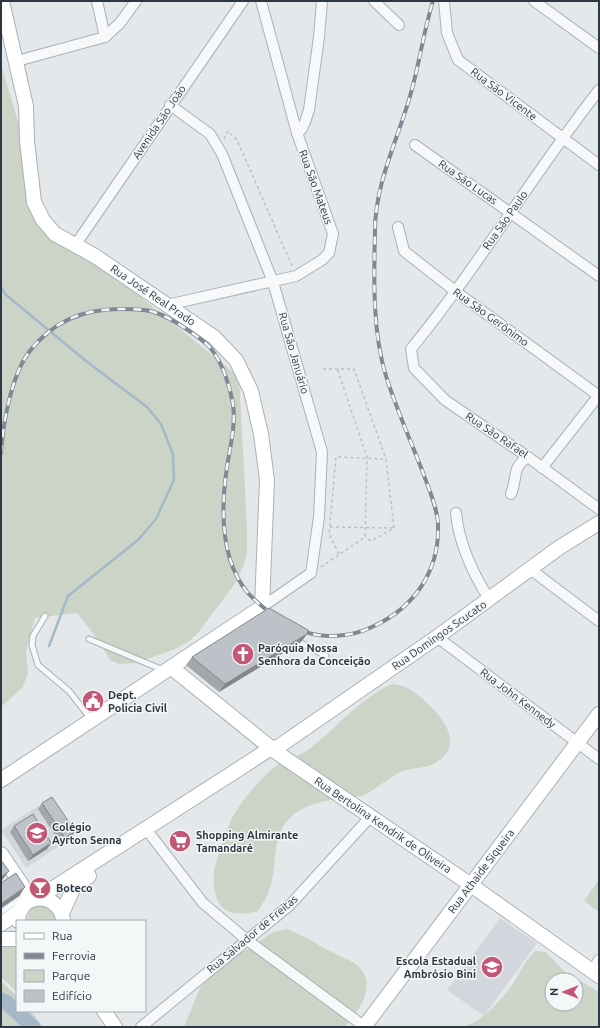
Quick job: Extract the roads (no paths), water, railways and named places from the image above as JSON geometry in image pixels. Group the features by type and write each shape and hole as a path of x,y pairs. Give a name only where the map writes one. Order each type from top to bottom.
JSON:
{"street":[{"name":"Rua José Real Prado","path":"2,1 17,60 26,106 27,141 34,202 43,220 54,234 76,244 214,337 236,360 251,391 261,434 267,480 259,613"},
{"path":"97,1 105,37"},
{"path":"17,60 105,37 120,23 136,1"},
{"name":"Avenida São João","path":"76,244 170,105 243,1"},
{"name":"Rua São Mateus","path":"167,305 296,276 322,260 329,253 333,234 297,133 261,1"},
{"path":"297,133 301,130 309,110 322,1"},
{"path":"374,1 399,25"},
{"name":"Rua São Vicente","path":"444,1 447,32 458,60 599,165"},
{"path":"534,1 599,48"},
{"name":"Rua São Paulo","path":"411,349 455,291 561,138 599,90"},
{"name":"Rua São Januário","path":"170,105 210,134 222,154 273,282 322,452 319,517 311,573 259,613"},
{"name":"Rua São Lucas","path":"415,145 599,276"},
{"name":"Rua São Gerônimo","path":"398,227 404,251 455,291 599,395"},
{"name":"Rua São Rafael","path":"411,349 414,368 445,400 528,457 599,509"},
{"path":"542,468 599,395"},
{"path":"511,494 516,470 521,462 528,457"},
{"path":"456,513 458,532 467,558 489,599"},
{"name":"Rua Domingos Scucato","path":"62,917 74,886 148,832 275,749 437,637 530,569 599,523"},
{"path":"530,569 599,621"},
{"path":"1,780 259,613"},
{"name":"Rua John Kennedy","path":"437,637 599,759"},
{"name":"Rua Bertolina Kendrik de Oliveira","path":"169,670 275,749 471,885 597,969"},
{"name":"Rua Athaide Siqueira","path":"364,1027 599,714"},
{"name":"Rua Salvador de Freitas","path":"143,1026 290,905 371,816"},
{"path":"148,832 202,903 247,940 364,1027"},
{"name":"Rua Domingos Scucato","path":"20,915 32,897 148,832"},
{"path":"1,854 12,876 32,897 52,902 62,917"},
{"path":"1,924 20,915"},
{"path":"1,939 16,939"},
{"path":"105,1012 115,1027"},
{"path":"114,1012 125,1027"}],"lane":[{"path":"45,616 33,636 32,646 38,665 69,691 92,720"},
{"path":"89,639 169,670"},
{"path":"290,647 299,642 326,656"},
{"path":"1,912 32,897"}],"waterway":[{"path":"1,287 5,294 86,361 147,407 161,424 173,454 174,480 156,519 138,540 68,596 49,646"},
{"path":"1,1000 6,1002 16,1011"},
{"path":"17,1012 33,1027"}],"railway":[{"path":"298,629 316,635 336,636 356,633 374,626 402,609 413,598 422,585 435,557 438,541 436,510 399,412 381,359 376,322 374,285 375,230 379,194 412,89 433,1"},
{"path":"1,453 6,415 17,374 29,352 48,332 82,314 107,310 130,309 148,311 157,313 178,324 208,345 220,362 228,383 233,404 234,419 224,499 227,549 239,580 248,593 275,617"}],"place":[{"name":"Paróquia Nossa Senhora da Conceição","path":"243,654"},
{"name":"Dept. Policia Civil","path":"93,701"},
{"name":"Colégio Ayrton Senna","path":"37,833"},
{"name":"Shopping Almirante Tamandaré","path":"180,841"},
{"name":"Boteco","path":"40,888"},
{"name":"Escola Estadual Ambrósio Bini","path":"492,967"}]}
